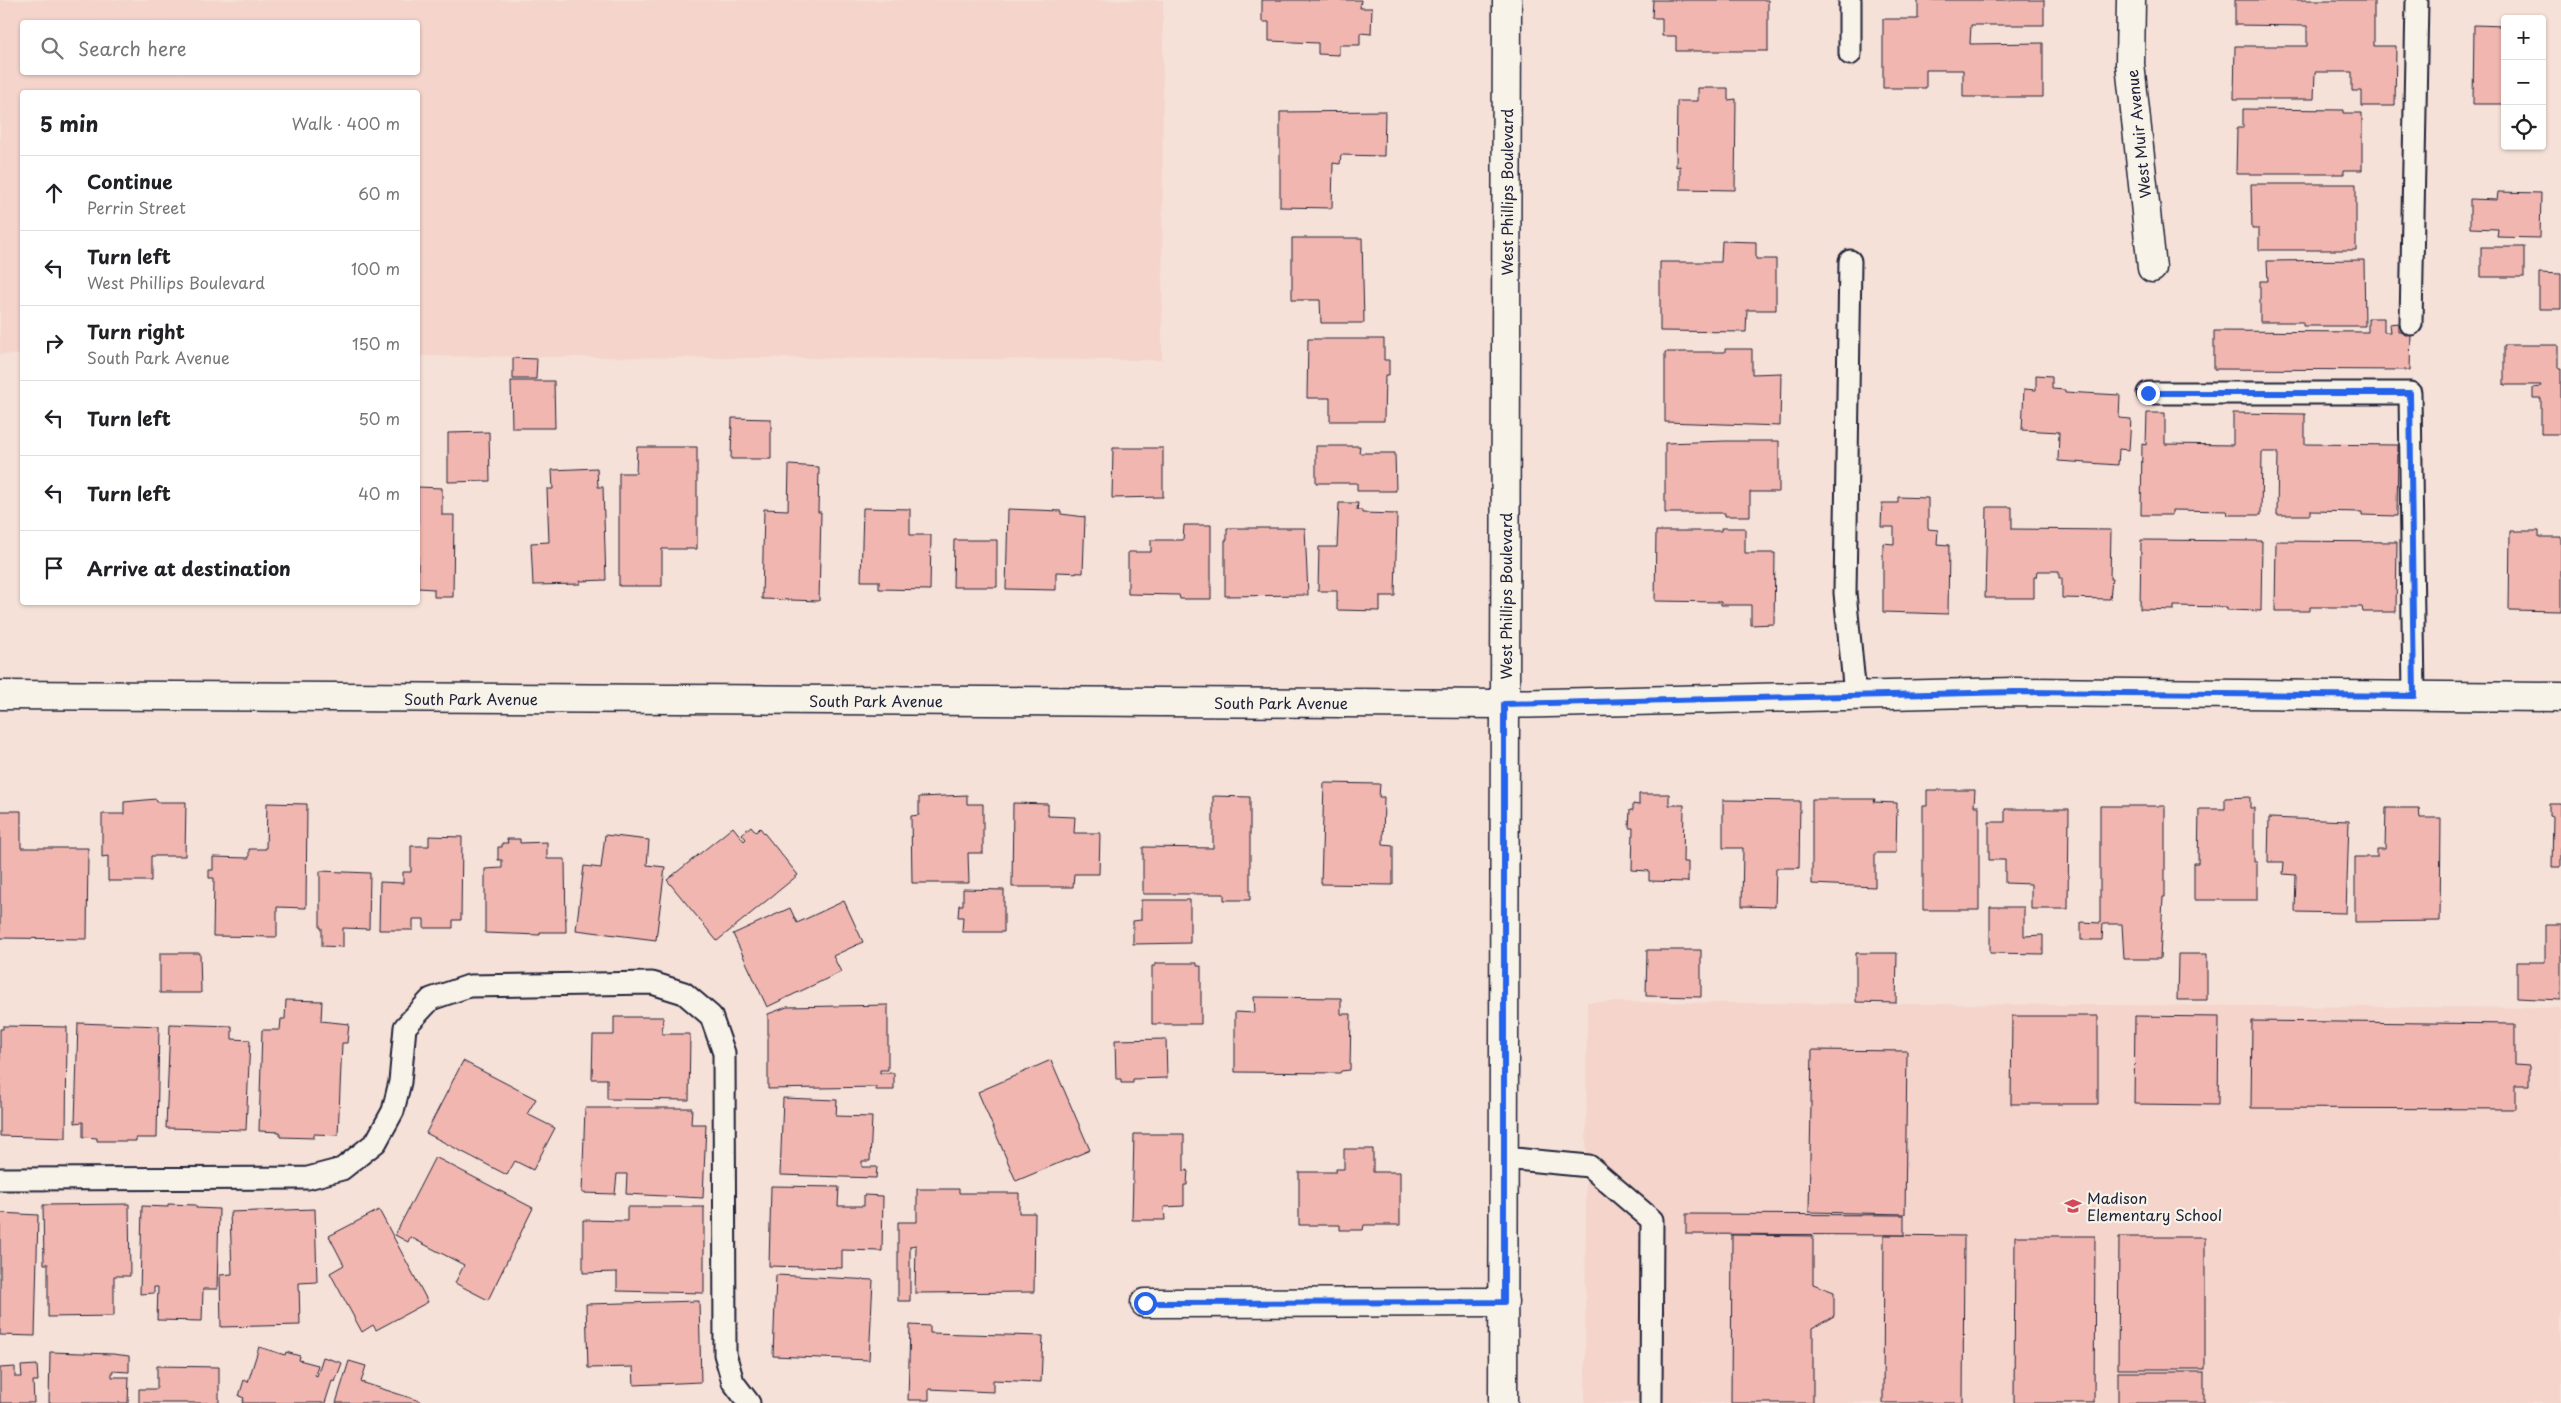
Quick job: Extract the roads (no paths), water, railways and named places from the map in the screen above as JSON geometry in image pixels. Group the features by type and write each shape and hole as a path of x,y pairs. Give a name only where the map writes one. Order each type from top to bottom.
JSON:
{"street":[{"name":"West Phillips Boulevard","path":"1503,1403 1507,0"},
{"name":"West Muir Avenue","path":"2132,0 2130,64 2152,268"},
{"name":"South Park Avenue","path":"0,695 1504,704 2014,692 2561,697"},
{"path":"1145,1303 1504,1302"}],"lane":[{"path":"1850,0 1850,54"},
{"path":"2411,324 2417,0"},
{"path":"1850,261 1845,593 1855,695"},
{"path":"2148,393 2410,393 2414,696"},
{"path":"0,1179 308,1178 342,1169 376,1142 393,1111 400,1082 405,1028 431,999 469,986 652,983 684,993 711,1016 724,1054 725,1354 733,1382 749,1403"},
{"path":"1504,1158 1589,1166 1652,1220 1651,1403"}],"place":[{"name":"Madison Elementary School","path":"2073,1206"}]}
